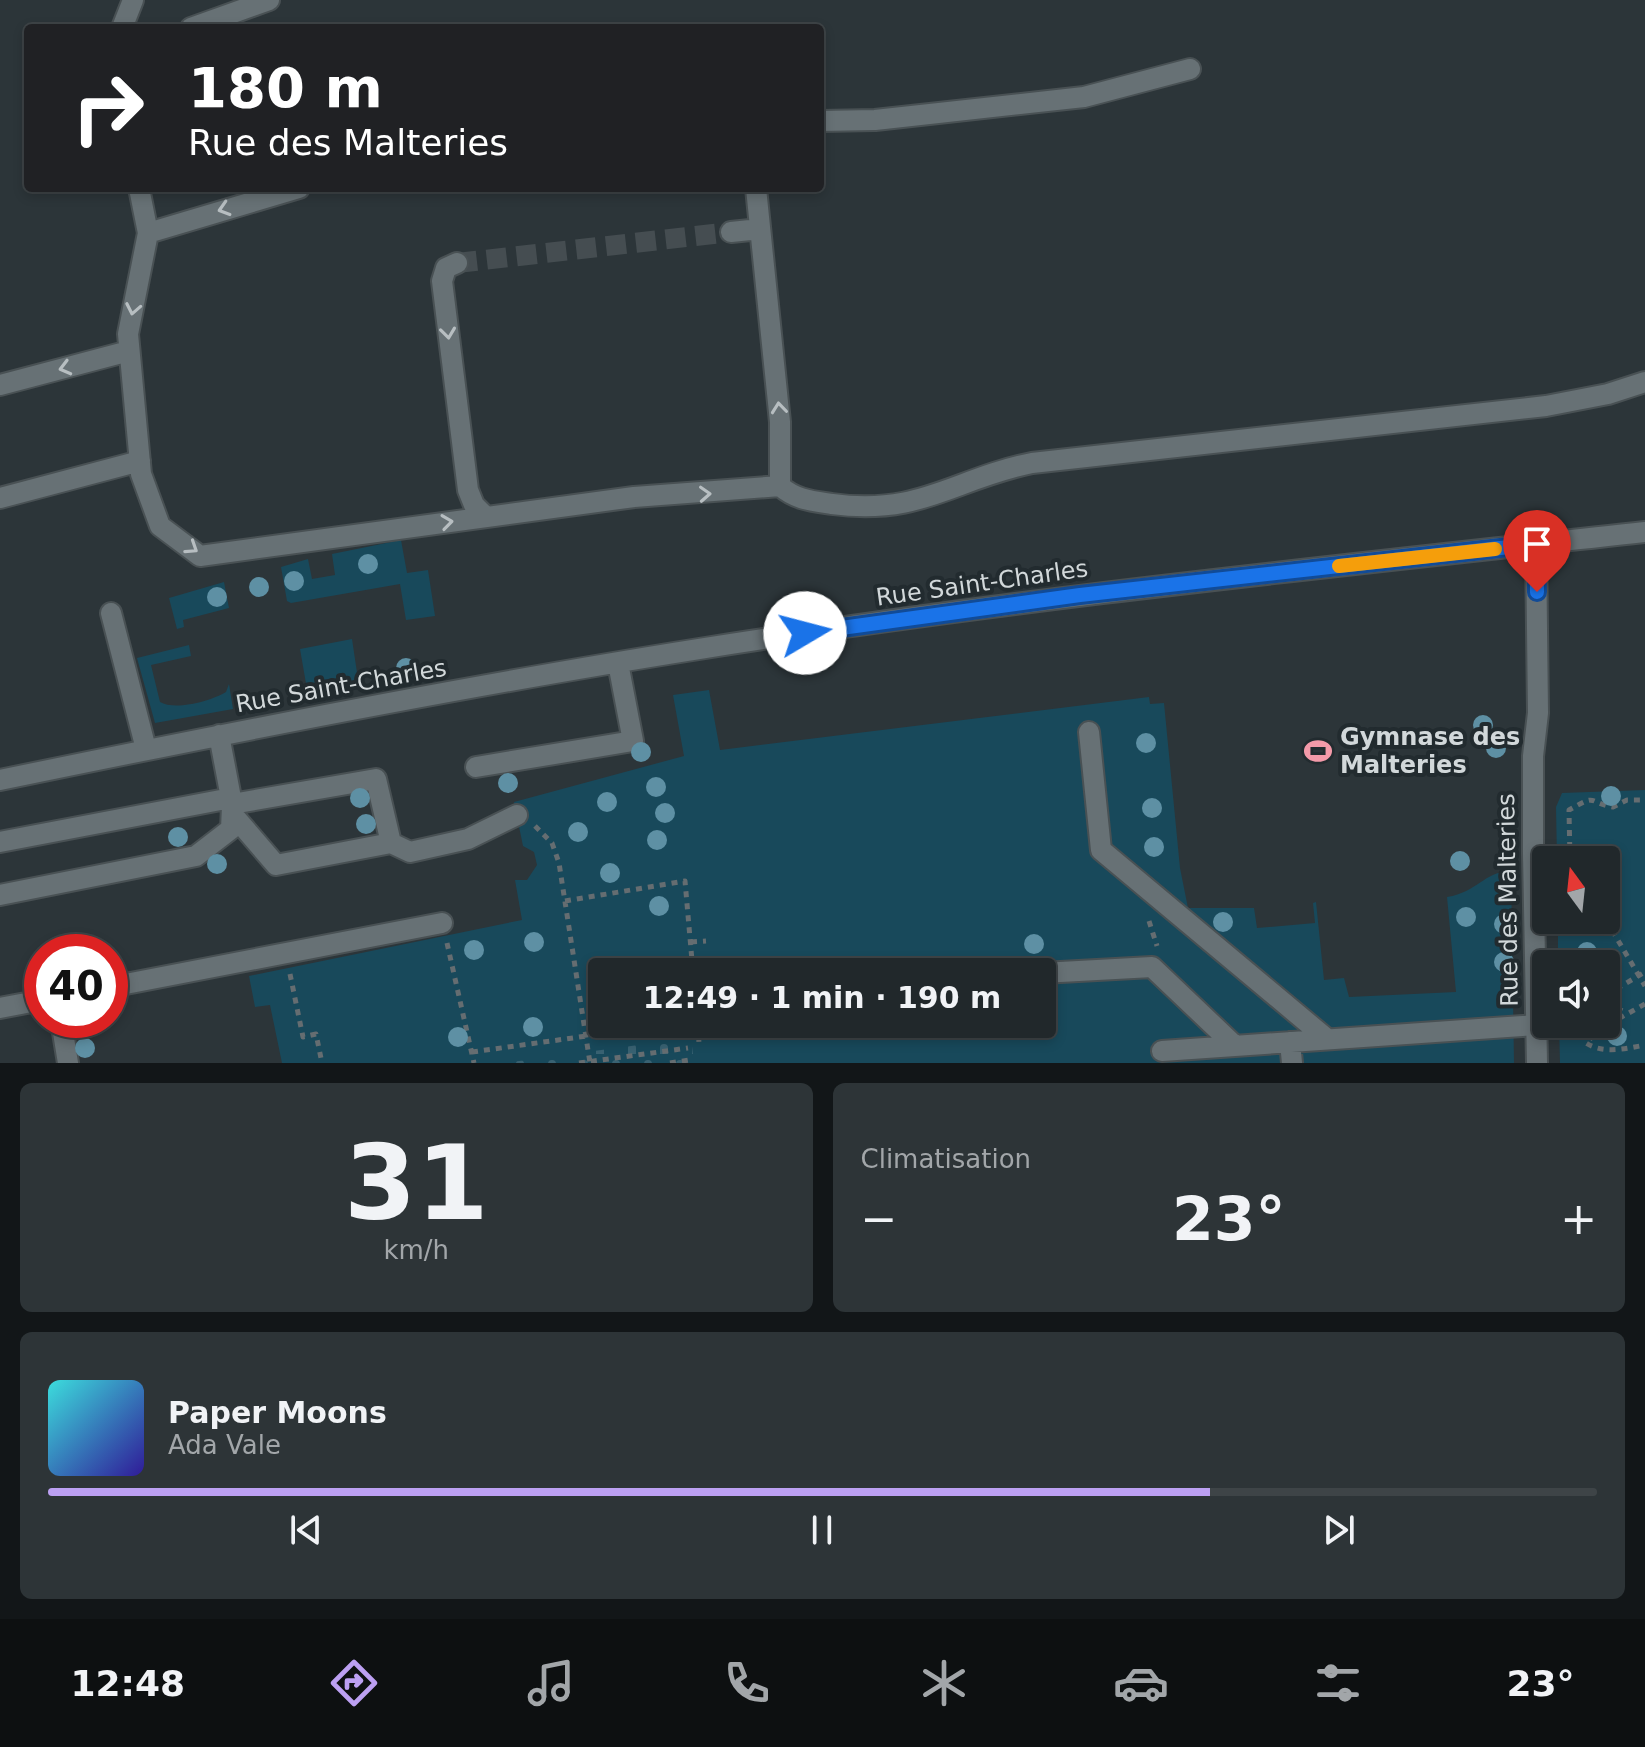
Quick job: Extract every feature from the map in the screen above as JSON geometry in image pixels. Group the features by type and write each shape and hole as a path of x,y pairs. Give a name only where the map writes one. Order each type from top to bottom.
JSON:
{"street":[{"path":"124,24 133,0"},
{"path":"202,24 269,0"},
{"path":"824,121 875,120 1084,97 1190,69"},
{"path":"140,192 148,233 128,334 140,461 160,526 200,556 634,497 780,486 793,497 874,508 907,504 952,491 1002,469 1032,463 1546,406 1608,394 1645,382"},
{"path":"148,233 286,192"},
{"path":"756,192 780,422 780,486"},
{"path":"731,232 760,229"},
{"path":"457,263 446,268 442,281 468,490 474,505 486,517"},
{"path":"0,385 129,351"},
{"path":"0,498 140,461"},
{"name":"Rue Saint-Charles","path":"0,780 219,735 618,663 1080,595 1645,532"},
{"name":"Rue des Malteries","path":"1535,950 1533,756 1538,713 1536,544"},
{"path":"111,613 146,749"},
{"path":"476,767 633,741 618,663"},
{"path":"1089,732 1101,850 1327,1039"},
{"path":"0,895 196,856 231,829 232,806 219,735"},
{"path":"0,842 232,806 376,779 391,843"},
{"path":"232,806 276,865 391,843 410,852 468,839 517,815"},
{"path":"128,984 442,923"},
{"path":"1056,972 1152,967 1234,1045"},
{"path":"0,1008 24,1003"},
{"path":"1162,1051 1532,1025"},
{"path":"64,1038 68,1063"},
{"name":"Rue des Malteries","path":"1536,1038 1537,1063"},
{"path":"1290,1042 1292,1063"}],"path":[{"path":"1570,846 1569,810 1589,799 1613,807 1627,800 1645,800"},
{"path":"517,815 536,826 552,843 565,901 591,1062"},
{"path":"565,901 685,881 692,958"},
{"path":"442,923 474,1063"},
{"path":"1615,934 1642,974 1645,986"},
{"path":"691,942 706,941"},
{"path":"285,953 303,1037 316,1034 322,1063"},
{"path":"1620,987 1642,974"},
{"path":"1645,1004 1600,1029 1586,1043 1594,1048 1610,1049 1645,1045"},
{"path":"1620,1009 1628,1013"},
{"path":"472,1052 587,1036"},
{"path":"699,1038 699,1044"},
{"path":"579,1063 688,1048"},
{"path":"670,1063 689,1060"}],"green space":[{"path":"401,540 407,573 428,570 435,616 406,620 400,584 291,603 287,601 281,567 308,559 312,579 335,575 332,554"},
{"path":"224,582 229,608 183,620 184,627 177,629 169,598"},
{"path":"352,639 359,686 308,695 300,649"},
{"path":"189,645 191,656 151,665 160,702 175,706 211,699 226,692 229,684 233,709 155,723 137,658"},
{"path":"709,690 720,750 1149,697 1150,704 1164,703 1180,868 1188,908 1254,908 1257,928 1315,923 1313,903 1316,902 1324,980 1344,978 1349,997 1456,992 1447,897 1466,891 1501,872 1511,871 1514,1063 282,1063 270,1005 255,1007 249,976 522,920 515,880 527,880 537,865 534,852 523,846 514,802 684,756 673,695"},
{"path":"1645,790 1645,1063 1560,1063 1559,1038 1620,1038 1620,950 1558,950 1558,934 1620,934 1620,846 1557,846 1556,807 1562,793"},
{"path":"691,1038 694,1063 505,1063"}],"tunnel":[{"path":"457,263 731,232"}],"slow traffic":[{"path":"1339,566 1495,549"}],"place":[{"name":"Gymnase des Malteries","path":"1318,751"}],"route":[{"path":"805,633 1080,595 1536,544 1537,592"}]}
